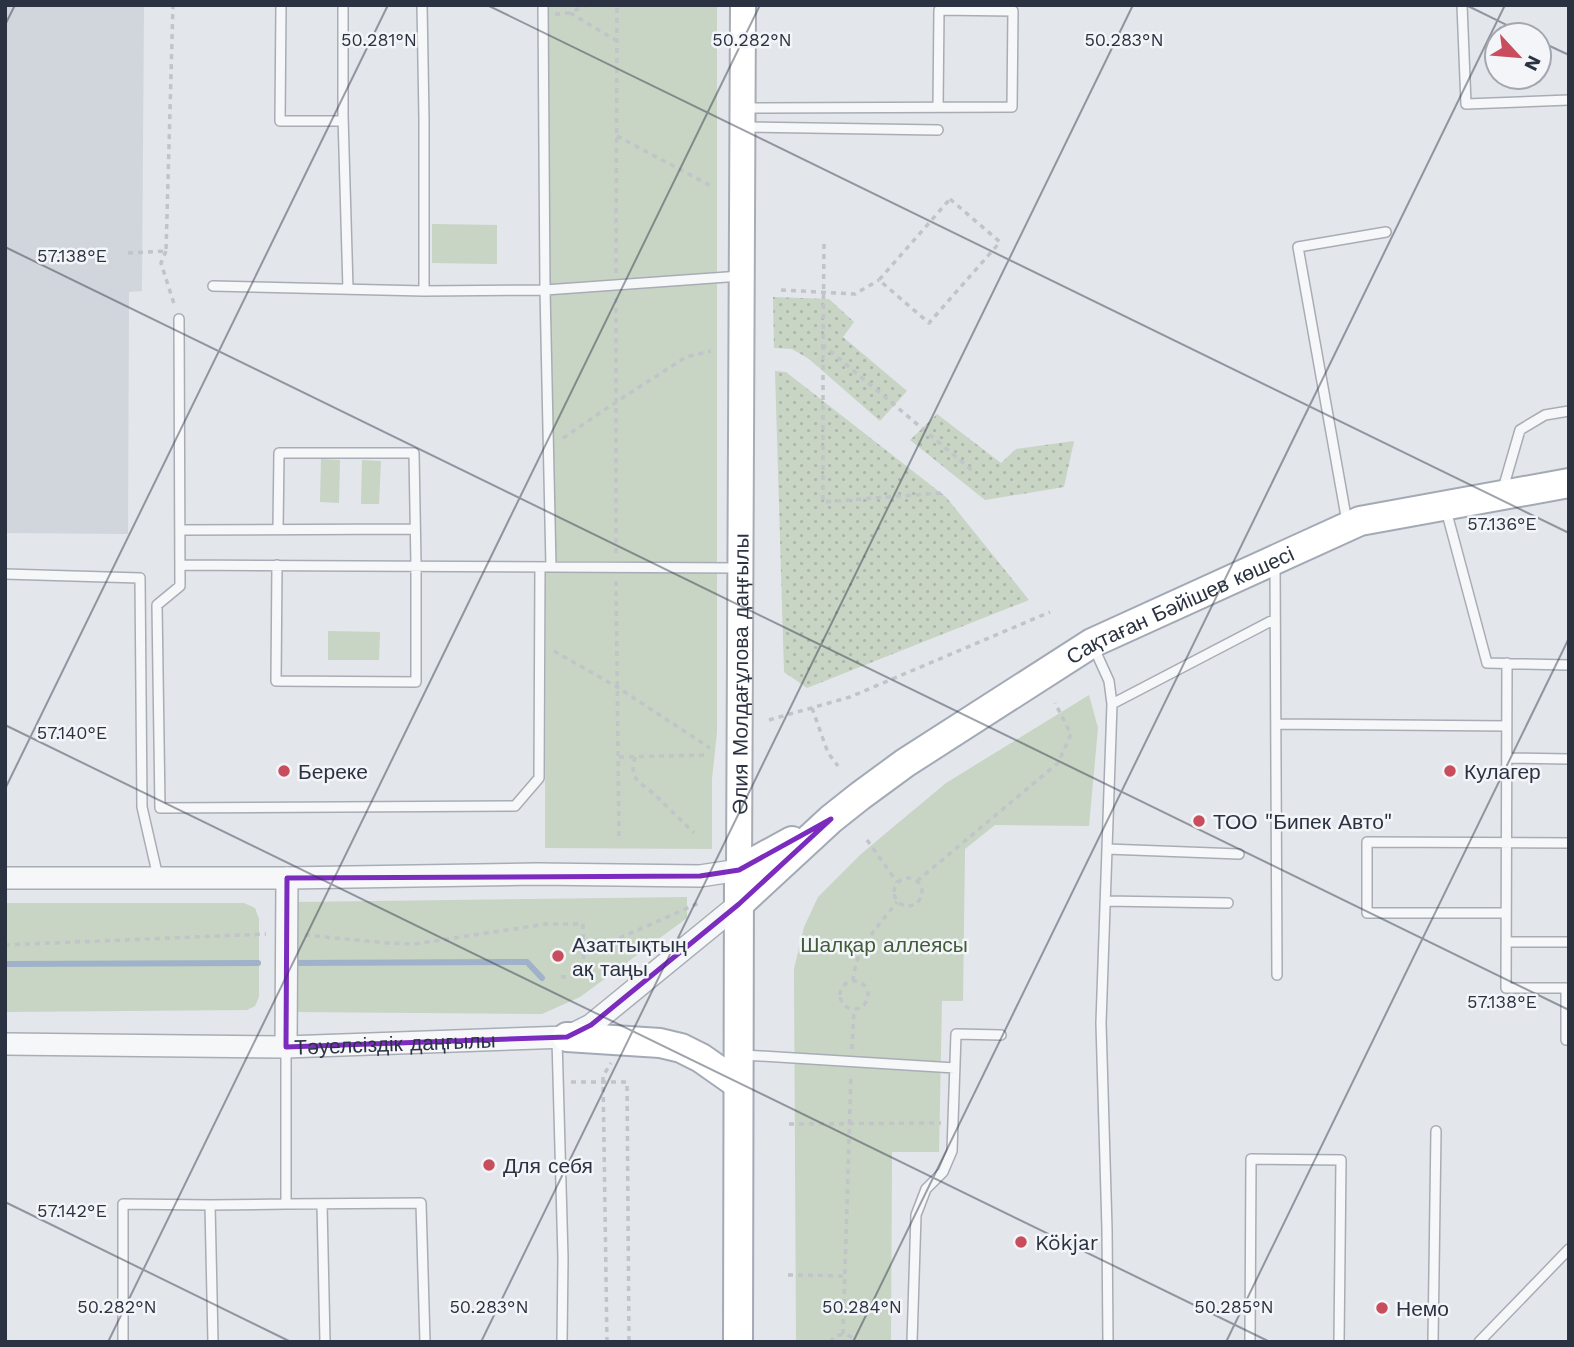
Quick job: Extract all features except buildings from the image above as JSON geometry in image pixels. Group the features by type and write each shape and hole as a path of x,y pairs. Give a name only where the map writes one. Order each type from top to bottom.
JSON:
{"main road":[{"name":"Әлия Молдағұлова даңғылы","path":"738,1342 743,5"},
{"name":"Сақтаған Бәйішев көшесі","path":"739,904 831,819 905,763 1092,643 1360,521 1569,483"},
{"name":"Сақтаған Бәйішев көшесі","path":"739,870 831,819"},
{"path":"562,1037 660,1043 681,1048 701,1058 738,1084"}],"street":[{"path":"5,878 287,878 537,874 700,876 739,870"},
{"path":"286,1047 287,878"},
{"name":"Тәуелсіздік даңғылы","path":"5,1044 286,1047 562,1037 591,1025 739,904"}],"lane":[{"path":"281,5 280,121 343,121"},
{"path":"343,5 348,289"},
{"path":"422,5 424,291"},
{"path":"1462,5 1466,104 1569,100"},
{"path":"543,10 551,567"},
{"path":"743,117 937,107 1012,107 1013,11 939,10 937,107"},
{"path":"743,117 937,130"},
{"path":"1348,526 1297,247 1386,232"},
{"path":"213,286 424,291 545,290 742,276"},
{"path":"160,808 157,606 180,586 181,565 179,319"},
{"path":"1501,495 1520,430 1545,415 1569,411"},
{"path":"278,529 279,453 414,453 416,682 276,681 278,565"},
{"path":"1445,505 1487,663 1569,664"},
{"path":"180,530 415,529"},
{"path":"1276,559 1277,975"},
{"path":"181,565 741,568"},
{"path":"142,807 515,806 539,778 540,567"},
{"path":"5,574 140,578 142,807 158,877"},
{"path":"1112,704 1275,620"},
{"path":"1092,643 1109,681 1112,704 1101,1023 1108,1342"},
{"path":"1507,663 1506,988 1566,988 1566,1040 1569,1040"},
{"path":"1276,724 1507,726"},
{"path":"1507,758 1569,759"},
{"path":"1506,913 1367,913 1367,842 1569,843"},
{"path":"1107,849 1239,854"},
{"path":"1105,901 1228,902"},
{"path":"1506,942 1569,942"},
{"path":"912,1342 916,1215 926,1189 943,1172 952,1151 956,1034 1001,1035"},
{"path":"562,1037 558,1082 563,1258 562,1342"},
{"path":"286,1047 286,1204"},
{"path":"738,1055 955,1068"},
{"path":"1433,1342 1436,1131"},
{"path":"1250,1342 1251,1159 1341,1160 1339,1342"},
{"path":"123,1342 124,1204 421,1203 425,1342"},
{"path":"322,1204 325,1342"},
{"path":"210,1205 213,1342"},
{"path":"1479,1342 1569,1249"}],"path":[{"path":"173,5 166,251 161,263 179,319"},
{"path":"570,13 586,5"},
{"path":"617,5 616,567 620,838"},
{"path":"543,10 570,13 617,41"},
{"path":"616,136 711,186"},
{"path":"781,290 855,294 879,280 950,199 1000,242 929,323 879,280"},
{"path":"824,244 823,502 941,493"},
{"path":"128,253 166,251"},
{"path":"823,345 974,472"},
{"path":"548,448 686,357 711,351"},
{"path":"769,720 850,697 1050,612"},
{"path":"539,643 617,687 710,748"},
{"path":"917,881 1058,763 1071,734 1055,703"},
{"path":"812,708 828,753 838,766"},
{"path":"618,757 708,755"},
{"path":"635,757 634,776 694,833"},
{"path":"867,840 897,882"},
{"path":"908,877 917,881 922,889 918,902 909,906 897,902 893,892 897,882 908,877"},
{"path":"853,981 854,968 861,949 897,902"},
{"path":"583,954 699,903"},
{"path":"5,945 287,933 415,944 546,924 583,924 584,976 558,977"},
{"path":"853,981 863,984 869,997 865,1006 854,1010 843,1004 840,995 843,986 853,981"},
{"path":"843,1334 854,1010"},
{"path":"607,1342 603,1076 626,1041"},
{"path":"558,1082 627,1082 629,1342"},
{"path":"789,1124 953,1123"},
{"path":"788,1275 845,1276"},
{"path":"830,1342 835,1336 843,1334 852,1337 856,1342"}],"highlighted area":[{"path":"831,819 739,904 591,1025 567,1037 286,1047 287,878 700,876 739,870"}],"shaded area":[{"path":"5,5 144,5 142,291 129,292 128,534 5,533"}],"green space":[{"path":"547,5 717,5 717,732 712,779 712,849 545,848"},
{"path":"432,224 497,225 497,264 432,263"},
{"path":"773,297 829,299 854,322 843,337 907,391 880,421 809,359 792,349 774,348"},
{"path":"775,371 786,372 946,497 1029,600 807,688 784,672"},
{"path":"937,414 1001,463 1016,449 1074,441 1064,487 985,500 910,440"},
{"path":"321,459 340,460 339,503 320,502"},
{"path":"362,460 381,461 379,504 361,504"},
{"path":"328,631 380,632 379,660 328,660"},
{"name":"Шалқар аллеясы","path":"1089,695 1098,728 1089,826 995,825 965,849 963,1001 942,1001 939,1152 892,1152 891,1342 796,1342 794,969 804,927 818,897 861,854 946,783"},
{"path":"687,897 687,918 580,997 542,1014 296,1012 297,902"},
{"path":"5,903 244,903 255,908 259,919 259,997 255,1006 247,1010 5,1012"}],"waterway":[{"path":"293,963 527,962 542,978"},
{"path":"5,964 258,963"}],"place":[{"name":"Береке","path":"284,771"},
{"name":"Кулагер","path":"1450,771"},
{"name":"ТОО \"Бипек Авто\"","path":"1199,821"},
{"name":"Азаттықтың ақ таңы","path":"558,956"},
{"name":"Для себя","path":"489,1165"},
{"name":"Kökjar","path":"1021,1242"},
{"name":"Немо","path":"1382,1308"}]}
